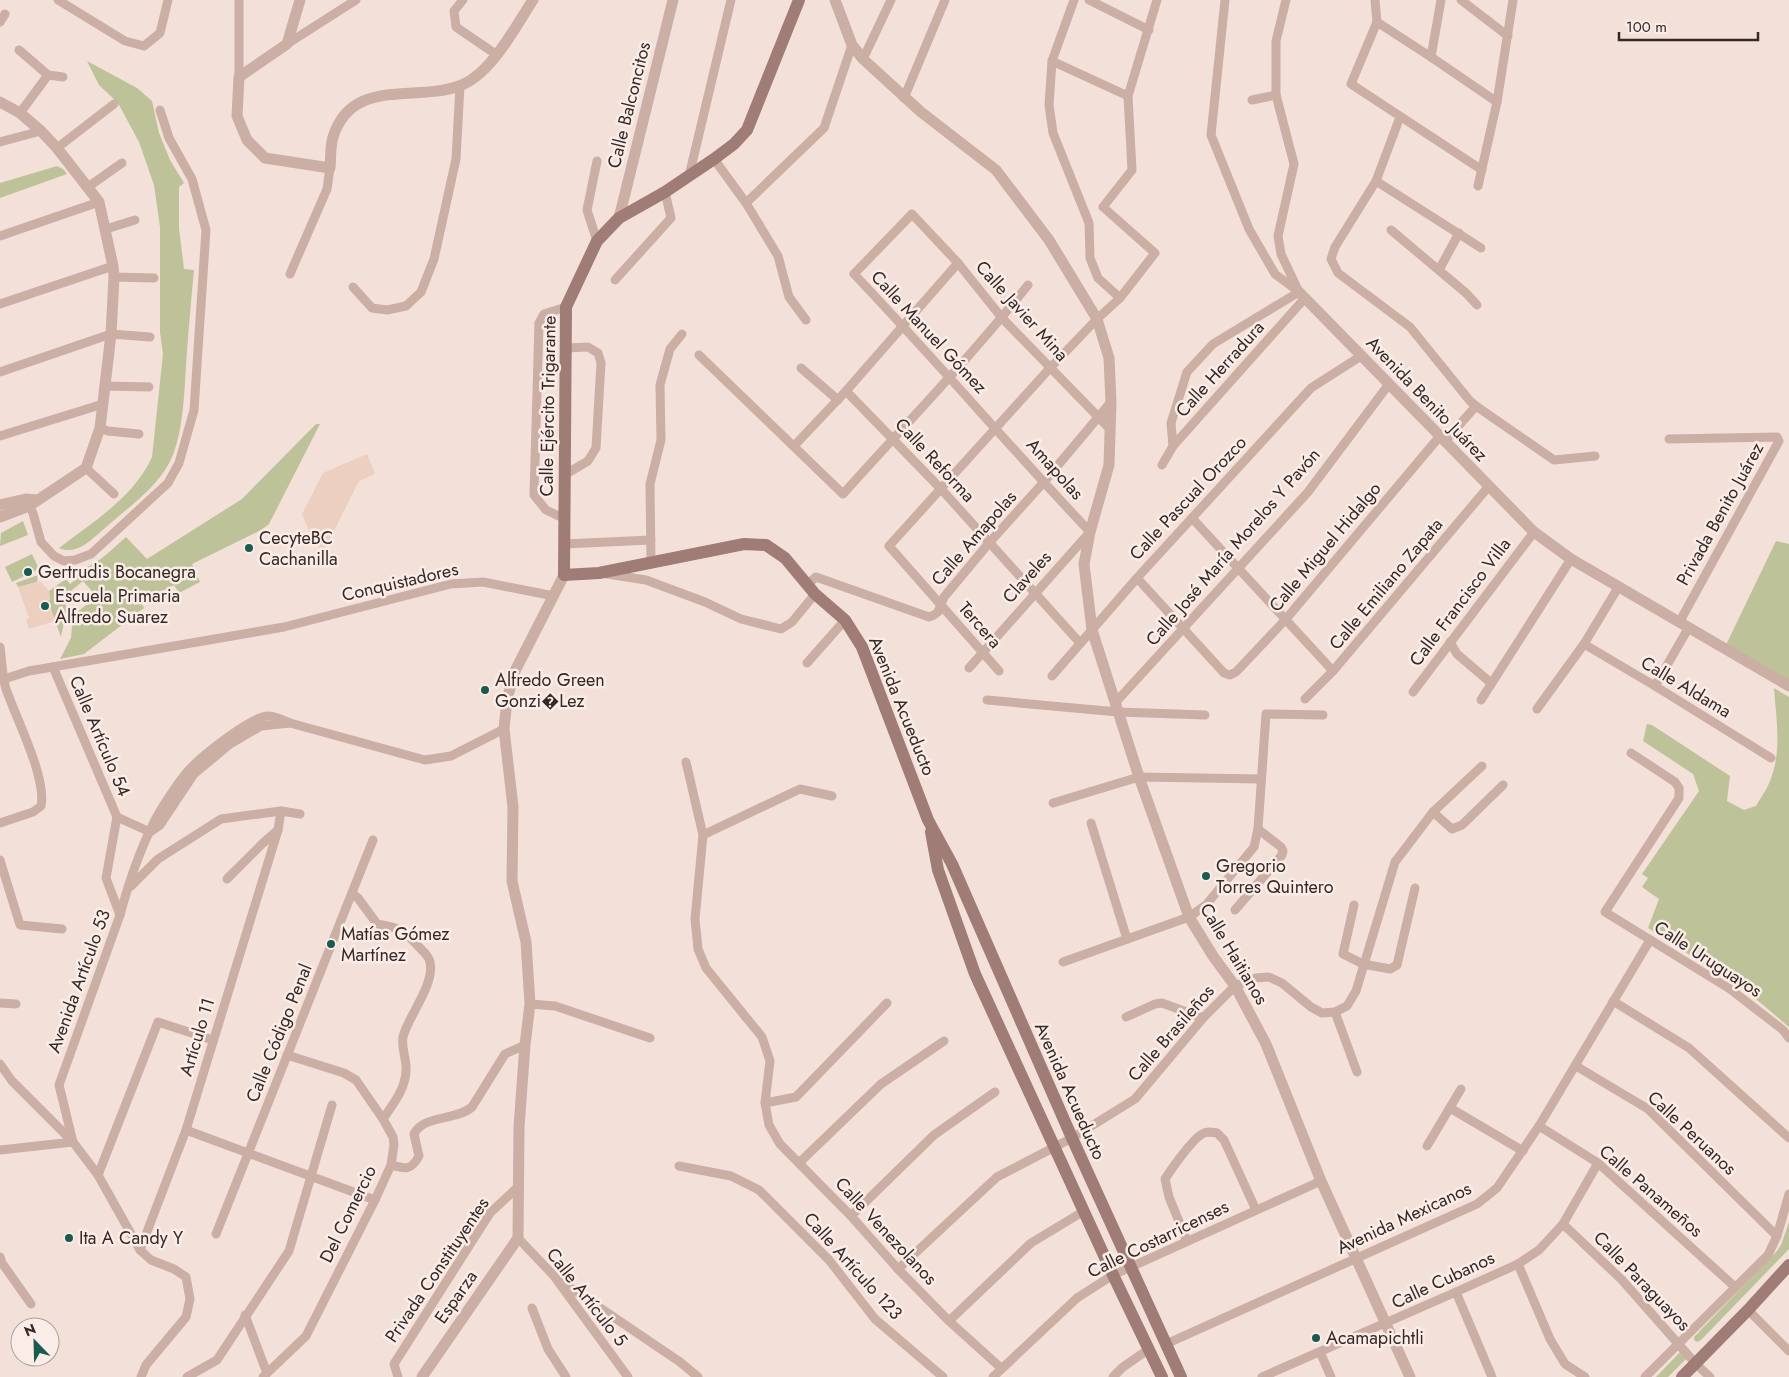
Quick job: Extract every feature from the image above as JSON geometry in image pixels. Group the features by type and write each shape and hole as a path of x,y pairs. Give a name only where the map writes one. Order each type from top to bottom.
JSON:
{"main road":[{"name":"Calle Ejército Trigarante","path":"564,575 566,307 598,241 619,218 665,192 714,159 734,144 747,130 799,0"},
{"name":"Avenida Acueducto","path":"564,575 599,573 744,544 766,545 785,558 811,589 844,620 862,647 928,820 952,864 1072,1138 1181,1377"},
{"name":"Avenida Acueducto","path":"928,820 938,870 975,974 1113,1275 1162,1377"},
{"path":"1682,1377 1789,1266"}],"street":[{"path":"58,0 125,41 144,46 160,33 168,0"},
{"path":"239,0 237,116 247,140 265,158 330,168"},
{"path":"287,44 300,0"},
{"path":"239,77 356,0"},
{"path":"463,0 454,11 456,27 497,54"},
{"path":"290,274 327,189 333,138 341,120 356,105 381,94 433,91 460,86 480,74 497,54 533,0"},
{"name":"Calle Balconcitos","path":"619,218 672,0"},
{"path":"689,176 730,0"},
{"name":"Calle Haitianos","path":"835,0 852,45 863,59 904,98 996,170 1049,240 1097,319 1109,358 1111,402 1109,465 1090,532 1084,564 1092,630 1139,777 1189,917 1213,956 1235,986 1266,1044 1321,1181 1410,1377"},
{"path":"863,59 891,0"},
{"path":"904,98 945,0"},
{"path":"1074,0 1052,61 1049,105 1053,133 1088,223 1090,258 1098,278 1120,298"},
{"path":"1089,0 1149,30"},
{"path":"942,490 1050,368 1120,298 1155,253 1103,207 1132,170 1128,96 1157,0"},
{"path":"1173,446 1171,423 1187,372 1213,344 1302,295 1275,274 1249,230 1211,135 1225,0"},
{"name":"Avenida Benito Juárez","path":"1286,0 1276,41 1276,95 1294,164 1278,236 1280,254 1302,295 1534,532 1571,559 1789,686"},
{"path":"1375,0 1377,22 1351,84 1482,170"},
{"path":"1431,56 1441,0"},
{"path":"1461,0 1508,36"},
{"path":"1478,186 1497,102 1513,0"},
{"path":"1377,22 1431,56 1497,102"},
{"path":"746,203 824,128 852,45"},
{"path":"19,50 48,75 63,77"},
{"path":"1052,61 1128,96"},
{"path":"20,113 48,75"},
{"path":"353,287 372,308 387,310 406,306 422,292 434,259 456,159 460,86"},
{"path":"1252,100 1276,95"},
{"path":"0,102 20,113 41,131 57,148 99,202 114,271 111,334 100,428 86,468 31,502 0,516"},
{"path":"57,148 114,104"},
{"path":"31,502 38,536 51,554 64,561 86,557 168,483 178,463 194,410 206,230 192,179 169,138 160,110"},
{"path":"1400,117 1376,181 1335,247 1331,258 1338,273 1410,327 1476,406 1554,460 1595,456"},
{"path":"0,142 41,131"},
{"path":"714,159 746,203 778,256 789,297 806,320"},
{"path":"597,161 587,210 598,241"},
{"path":"88,187 122,162"},
{"path":"1376,181 1481,248"},
{"path":"615,280 671,218 665,192"},
{"path":"0,236 99,202"},
{"name":"Calle Javier Mina","path":"912,214 958,264 1002,318 1110,429"},
{"name":"Calle Manuel Gómez","path":"912,214 854,274 996,428"},
{"path":"106,229 135,220"},
{"path":"1391,230 1466,293 1477,305"},
{"path":"1439,270 1459,233"},
{"path":"794,446 838,400 958,264"},
{"path":"0,304 114,271 154,278"},
{"path":"699,354 843,494 1002,318 1028,285"},
{"name":"Calle Herradura","path":"1162,464 1173,446 1302,295"},
{"path":"563,518 546,510 534,495 539,323 544,314 566,307"},
{"path":"0,372 111,334 150,337"},
{"path":"651,564 650,484 662,440 660,386 670,349 682,334"},
{"path":"564,475 588,461 596,448 601,363 598,352 588,347 566,348"},
{"name":"Calle Pascual Orozco","path":"1052,676 1137,578 1311,388 1360,356"},
{"path":"801,368 838,400"},
{"name":"Calle José María Morelos Y Pavón","path":"1117,707 1183,629 1308,492 1389,384"},
{"path":"105,386 149,387"},
{"name":"Calle Reforma","path":"846,391 942,490 1080,643"},
{"name":"Calle Amapolas","path":"811,589 816,577 929,617 934,615 944,597 988,542 1043,482 1111,402"},
{"path":"0,436 103,404"},
{"name":"Calle Miguel Hidalgo","path":"1183,629 1224,673 1230,675 1236,672 1286,619 1443,438 1476,406"},
{"path":"100,428 108,431 139,434"},
{"name":"Amapolas","path":"996,428 1090,532"},
{"name":"Privada Benito Juárez","path":"1669,439 1777,437 1779,441 1684,624"},
{"path":"86,468 114,494"},
{"name":"Calle Emiliano Zapata","path":"1305,699 1333,671 1489,486"},
{"name":"Tercera","path":"942,490 889,546 981,653 999,671"},
{"path":"0,505 31,502"},
{"path":"1192,518 1333,671"},
{"name":"Claveles","path":"968,668 1090,532"},
{"name":"Calle Francisco Villa","path":"1413,692 1534,532"},
{"path":"564,544 651,540"},
{"path":"1481,700 1571,559"},
{"path":"599,573 646,580 705,602 741,619 781,629 792,622 811,589"},
{"path":"518,1238 519,1127 530,1004 526,942 512,881 513,807 504,729 507,699 515,671 564,575"},
{"path":"1137,578 1183,629"},
{"name":"Conquistadores","path":"4,679 29,671 284,628 452,584 483,582 554,596"},
{"path":"1537,709 1584,644 1620,586"},
{"path":"807,663 844,620"},
{"path":"1655,686 1684,624"},
{"path":"1450,642 1457,654 1491,683"},
{"name":"Calle Aldama","path":"1584,644 1771,758"},
{"path":"0,648 4,679 30,749 43,796 42,806 33,812 0,823"},
{"name":"Calle Artículo 54","path":"53,667 117,817 106,878 120,915"},
{"path":"987,700 1117,707 1205,715"},
{"path":"1063,962 1189,917 1206,905 1254,847 1258,829 1266,714 1323,714"},
{"name":"Avenida Artículo 53","path":"73,1142 59,1085 120,915 127,890 154,822 188,771 227,738 268,716 281,718 290,723 425,760 451,756 504,729"},
{"name":"Calle Uruguayos","path":"1631,753 1675,782 1679,788 1680,798 1605,912 1730,988 1782,1030 1789,1038"},
{"name":"Calle Venezolanos","path":"686,762 703,835 695,919 698,949 706,968 762,1037 770,1061 765,1104 769,1125 780,1144 851,1216 898,1269 949,1321 1001,1368"},
{"path":"1357,1072 1335,1012 1347,1006 1356,992 1395,862 1433,812 1482,766"},
{"path":"1053,803 1139,777 1261,779"},
{"path":"1433,812 1452,828 1457,827 1462,825 1503,785"},
{"path":"703,835 800,789 832,796"},
{"path":"127,890 158,859 221,819 281,811 300,814"},
{"name":"Artículo 11","path":"140,1250 186,1130 278,830 281,811"},
{"name":"Calle Artículo 54","path":"117,817 150,832"},
{"path":"1091,823 1127,939"},
{"path":"1235,910 1282,855 1281,847 1258,829"},
{"path":"227,879 278,830"},
{"name":"Calle Código Penal","path":"216,1234 373,840"},
{"path":"0,860 20,925 62,929"},
{"path":"1354,905 1343,954 1363,964 1390,969 1397,965 1415,888"},
{"path":"353,894 377,924 393,927 405,932 428,956 431,968 422,997 405,1030 403,1041 406,1071 399,1096 383,1119"},
{"name":"Avenida Mexicanos","path":"1166,1344 1477,1204 1497,1188 1539,1126 1650,940"},
{"name":"Calle Brasileños","path":"898,1269 997,1177 1072,1138 1135,1099 1203,1018 1235,986 1256,978 1269,977 1282,983 1310,1007 1322,1013 1335,1012"},
{"path":"1614,1001 1689,1048 1789,1138"},
{"path":"765,1104 796,1097 887,1003"},
{"path":"1126,1017 1155,1004 1162,1003 1203,1018"},
{"path":"0,1004 16,1004"},
{"path":"530,1004 555,1006 650,1038"},
{"path":"98,1175 158,1022 214,1040"},
{"path":"799,1163 881,1084 944,1040"},
{"name":"Del Comercio","path":"265,1375 306,1336 391,1165 404,1169 416,1163 419,1156 414,1134 416,1129 430,1122 466,1112 472,1107 505,1054 525,1045"},
{"path":"287,1055 344,1073 356,1080 393,1137 394,1145 391,1165"},
{"path":"0,1064 12,1081 73,1142 98,1175 140,1250 151,1260 174,1269 186,1277 190,1299 186,1317 146,1365 141,1377"},
{"name":"Calle Peruanos","path":"1576,1066 1648,1110 1776,1236"},
{"path":"1427,1146 1461,1089"},
{"path":"851,1216 934,1135 995,1092"},
{"path":"187,1377 216,1360 289,1251 332,1105"},
{"path":"1450,1108 1523,1151"},
{"name":"Calle Panameños","path":"1539,1126 1598,1163 1735,1287"},
{"path":"186,1130 375,1200"},
{"path":"1187,1242 1169,1197 1165,1179 1173,1166 1200,1135 1209,1132 1217,1133 1224,1140 1256,1210"},
{"path":"0,1150 73,1142"},
{"name":"Calle Cubanos","path":"1262,1377 1386,1324 1518,1264 1539,1250 1563,1224 1598,1163"},
{"name":"Calle Artículo 123","path":"678,1166 731,1176 760,1190 829,1260 876,1319 943,1377"},
{"name":"Calle Costarricenses","path":"993,1377 1077,1298 1113,1275 1321,1181"},
{"name":"Privada Constituyentes","path":"398,1377 394,1364 399,1356 490,1213 519,1186"},
{"path":"1645,1377 1768,1255 1789,1194"},
{"path":"949,1321 1031,1243 1084,1211"},
{"name":"Calle Paraguayos","path":"1563,1224 1622,1280 1696,1364 1710,1377"},
{"name":"Calle Artículo 5","path":"518,1238 554,1276 628,1377"},
{"name":"Esparza","path":"422,1377 518,1238"},
{"path":"0,1257 2,1263 31,1304"},
{"path":"1518,1264 1550,1338 1565,1364 1584,1377"},
{"path":"554,1276 680,1362 698,1377"},
{"path":"1456,1292 1492,1377"},
{"path":"532,1308 548,1349 566,1377"},
{"path":"1748,1310 1789,1351"},
{"path":"245,1315 265,1375"},
{"path":"1112,1377 1123,1367 1149,1350"},
{"path":"1320,1352 1331,1377"}],"green space":[{"path":"87,61 137,88 152,101 159,133 170,160 184,183 179,187 179,228 184,269 194,270 182,420 171,460 145,494 129,508 84,545 72,550 66,550 59,548 124,497 135,484 152,457 163,354 160,332 160,227 154,185 139,142 118,103 99,85"},
{"path":"57,166 67,174 0,198 0,183"},
{"path":"316,424 320,424 269,524 261,530 192,564 200,582 179,593 174,585 141,602 144,608 84,654 60,659 71,638 73,615 97,597 83,581 61,599 67,607 61,637 48,601 50,600 49,591 66,579 70,584 75,580 69,571 77,571 92,565 126,537 147,559 242,499"},
{"path":"23,521 28,535 0,546 1,533"},
{"path":"1776,541 1789,544 1789,686 1724,649"},
{"path":"32,554 39,569 12,582 5,567"},
{"path":"38,575 37,582 18,587 16,583"},
{"path":"1774,688 1789,697 1789,1027 1749,993 1648,928 1659,899 1642,887 1648,878 1642,874 1699,791 1693,774 1643,741 1647,724 1652,725 1730,776 1727,801 1744,810 1756,806 1768,785 1774,767 1777,734"},
{"path":"1789,1222 1789,1249 1701,1340 1697,1342 1694,1340 1694,1337 1777,1251"},
{"path":"1682,1350 1686,1359 1668,1377 1656,1377"}],"shaded area":[{"path":"367,454 375,474 359,481 325,549 315,545 302,514 323,473"},
{"path":"40,581 49,591 50,600 48,601 55,621 29,629 26,620 29,618 18,587"}],"place":[{"name":"CecyteBC Cachanilla","path":"249,548"},
{"name":"Gertrudis Bocanegra","path":"28,572"},
{"name":"Escuela Primaria Alfredo Suarez","path":"45,606"},
{"name":"Alfredo Green Gonzi�Lez","path":"485,690"},
{"name":"Gregorio Torres Quintero","path":"1206,876"},
{"name":"Matías Gómez Martínez","path":"331,944"},
{"name":"Ita A Candy Y","path":"69,1238"},
{"name":"Acamapichtli","path":"1316,1338"}]}
